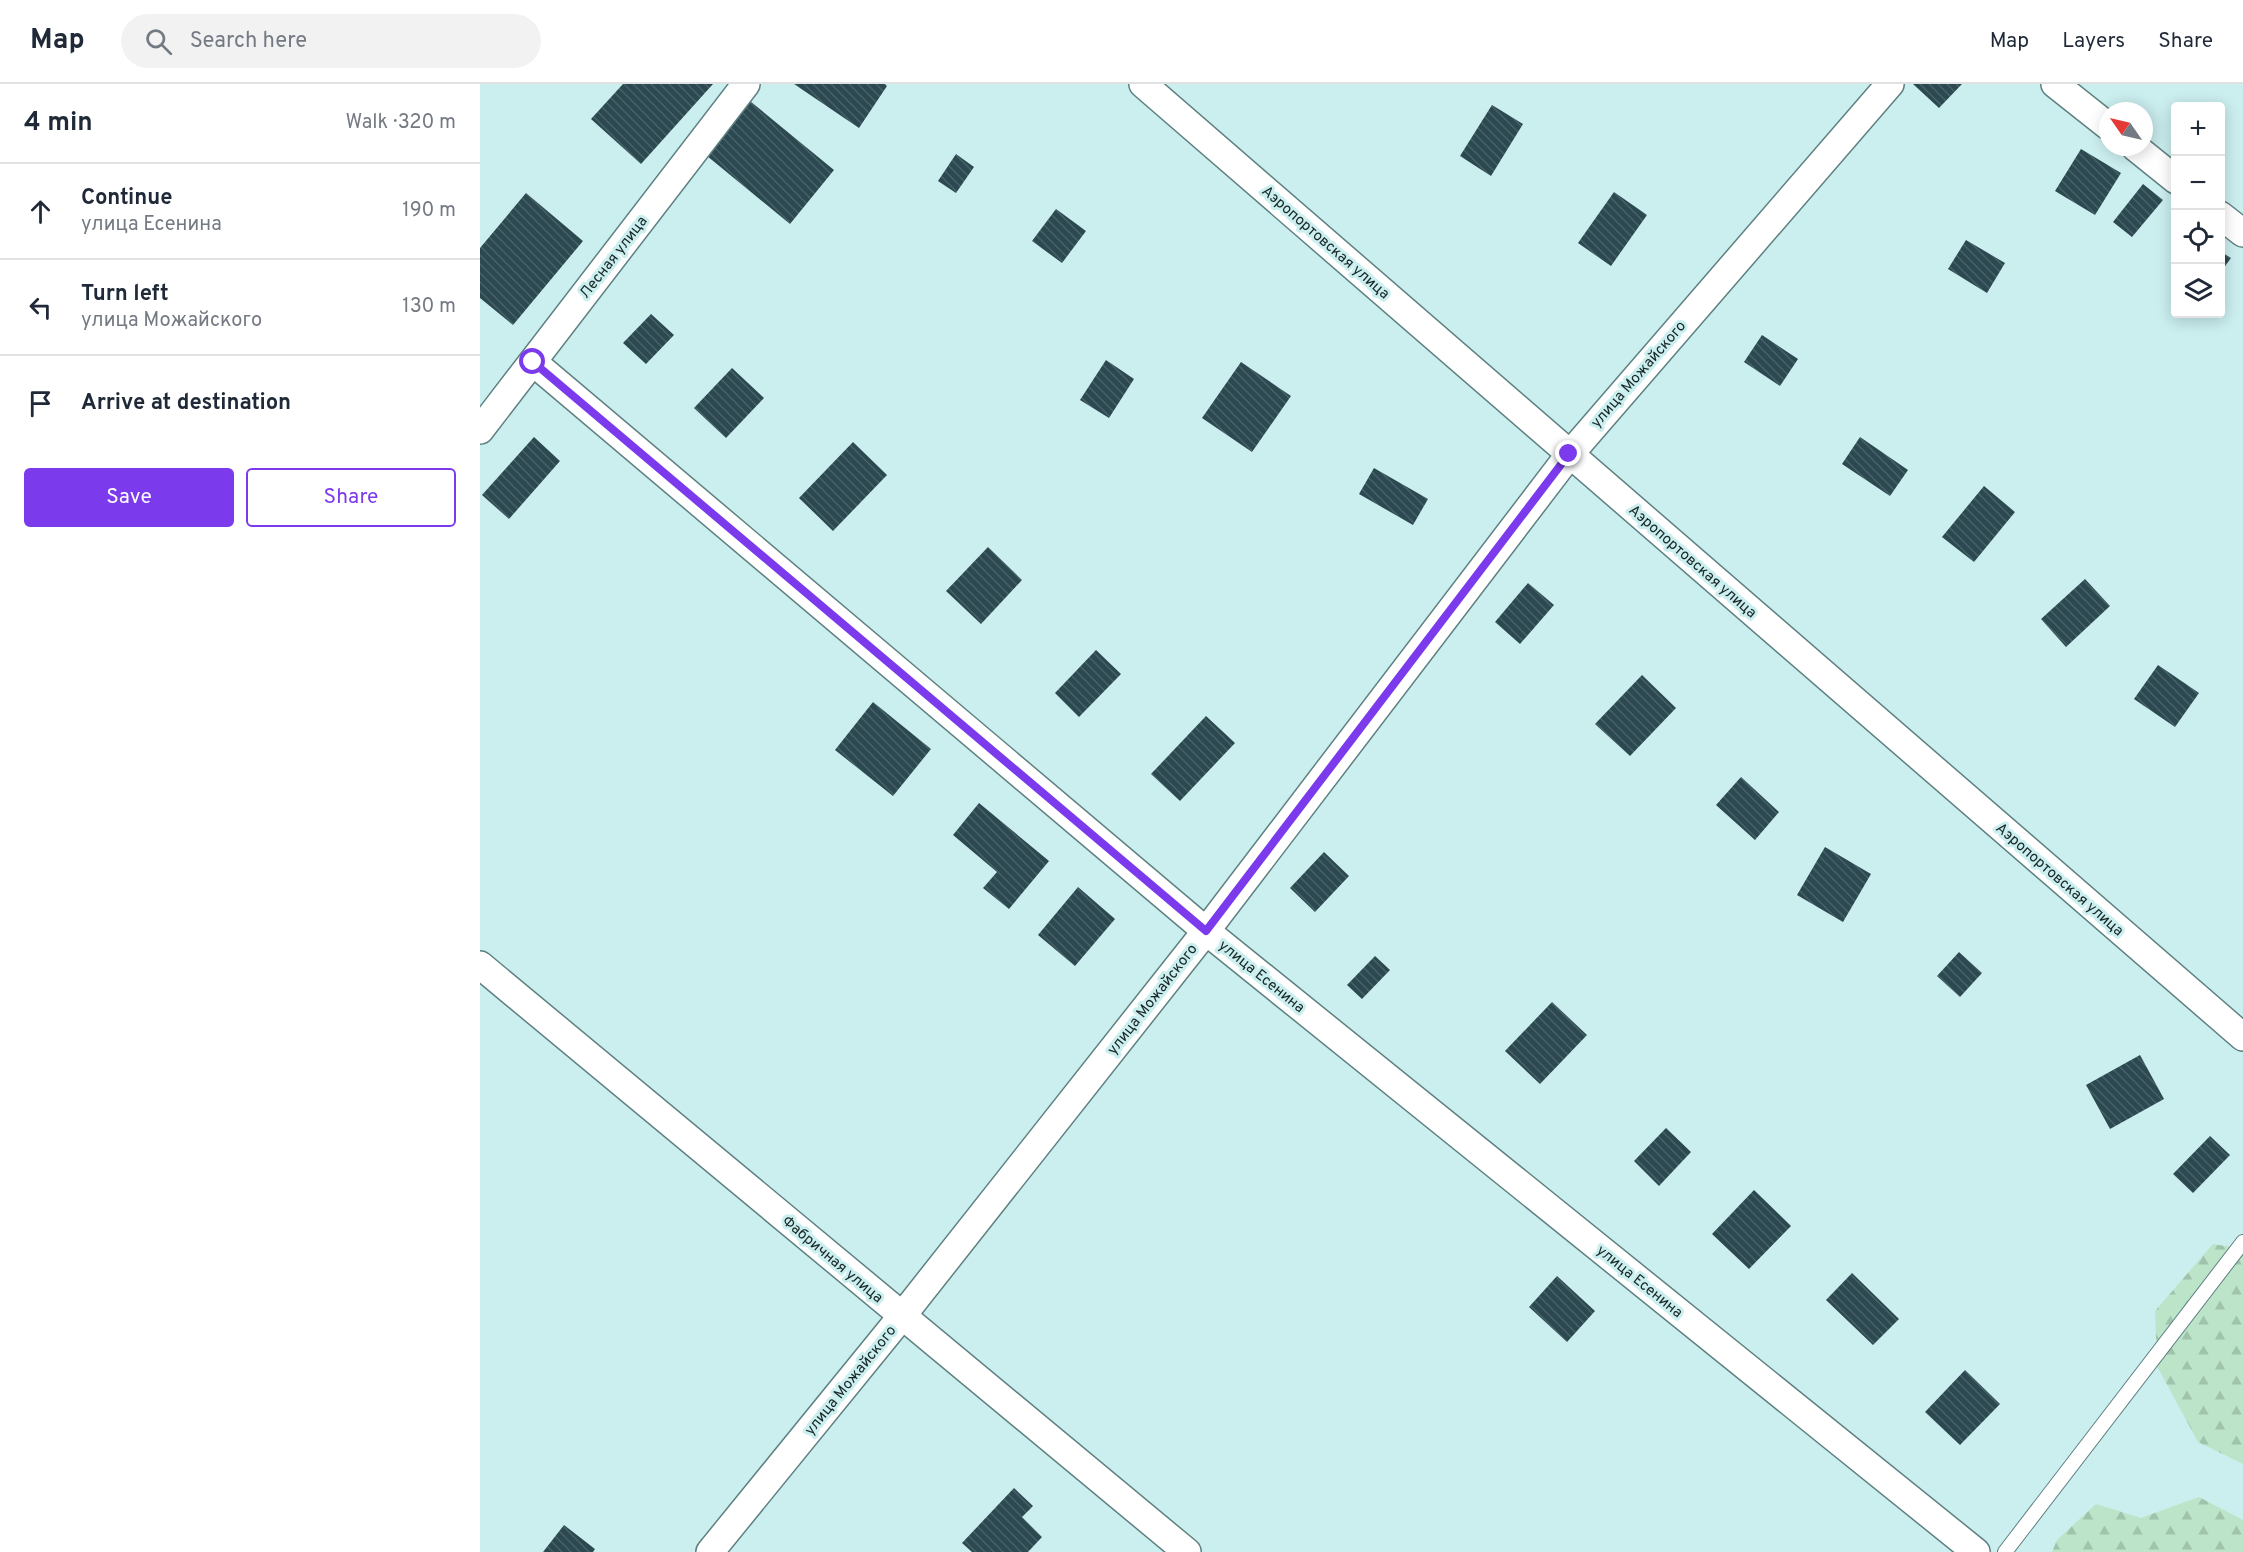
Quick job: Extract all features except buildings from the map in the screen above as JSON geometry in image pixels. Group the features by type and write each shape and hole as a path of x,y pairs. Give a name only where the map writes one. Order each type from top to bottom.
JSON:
{"street":[{"name":"Лесная улица","path":"480,430 746,84"},
{"name":"Аэропортовская улица","path":"1143,84 2243,1037"},
{"name":"улица Можайского","path":"710,1552 902,1316 1206,931 1569,454 1890,84"},
{"path":"2055,84 2099,119"},
{"path":"2145,156 2171,177"},
{"path":"2225,219 2243,233"},
{"name":"улица Есенина","path":"533,362 1206,931 1976,1552"},
{"name":"Фабричная улица","path":"480,965 1187,1552"}],"lane":[{"path":"2005,1552 2243,1242"}],"green space":[{"path":"2213,1244 2243,1249 2243,1464 2198,1442 2157,1366 2155,1311"},
{"path":"2199,1497 2243,1520 2243,1552 2052,1552 2057,1540 2096,1504 2141,1518"}],"route":[{"path":"533,362 1206,931 1569,454"}]}
